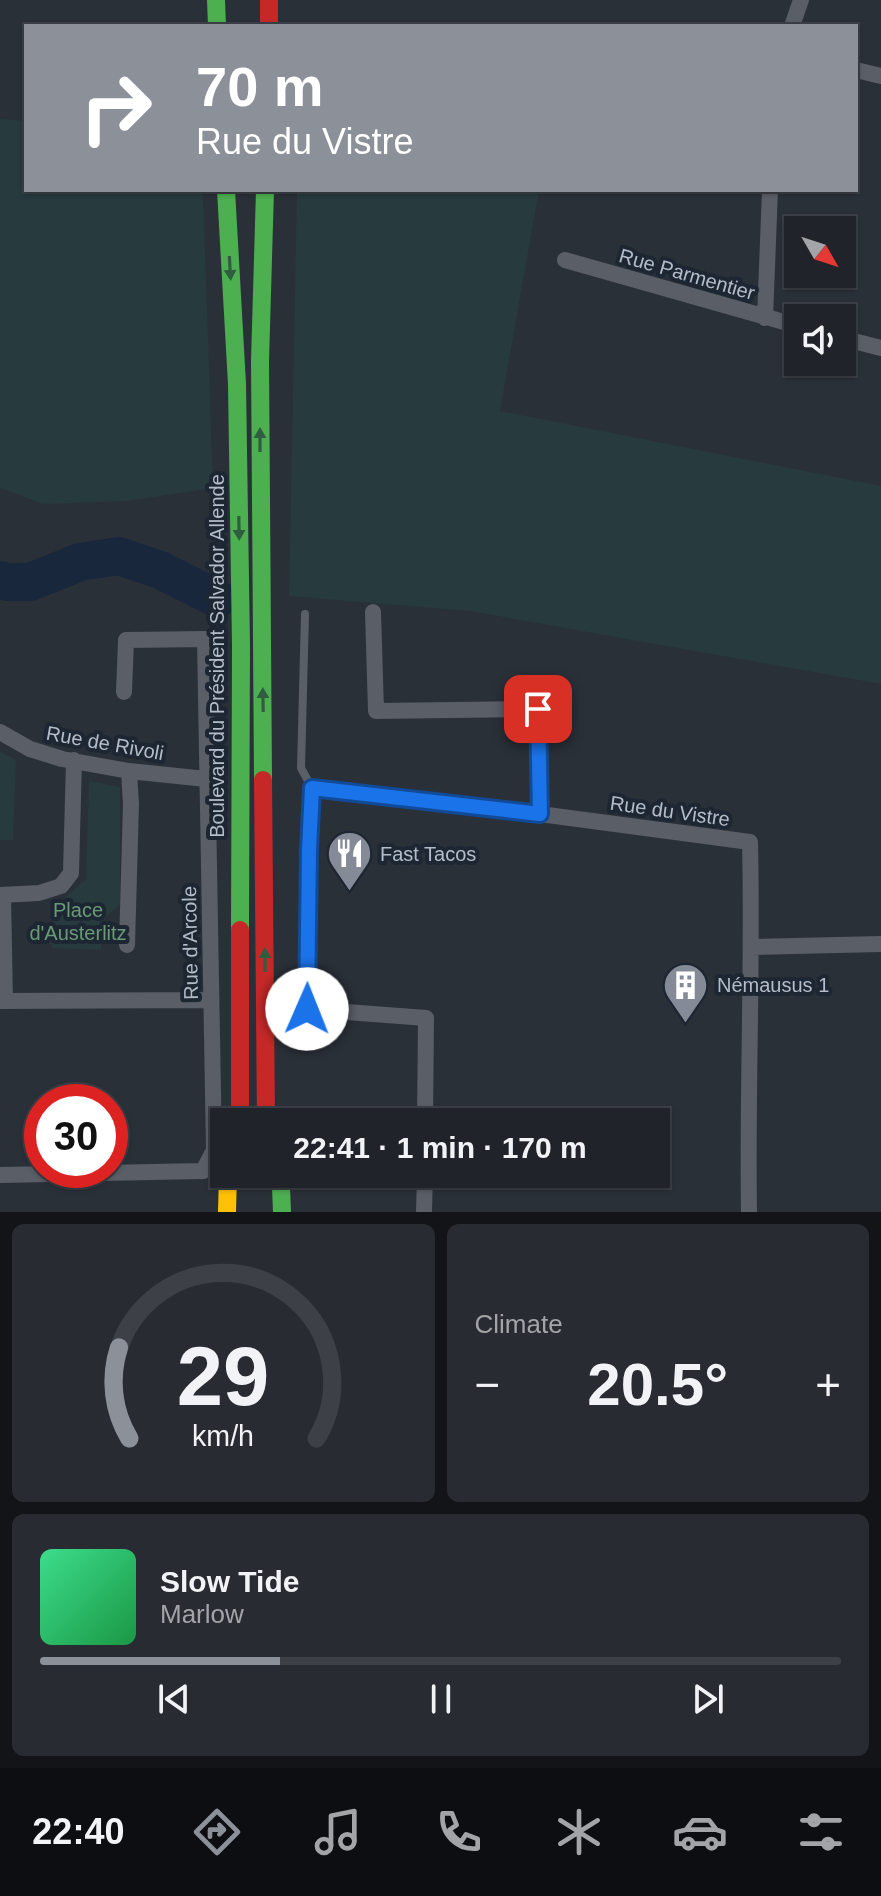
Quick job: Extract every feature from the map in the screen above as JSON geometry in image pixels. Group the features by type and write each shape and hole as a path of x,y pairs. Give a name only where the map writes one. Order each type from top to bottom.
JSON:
{"main road":[{"path":"216,0 217,24"},
{"path":"269,0 269,24"},
{"name":"Boulevard du Président Salvador Allende","path":"226,192 237,384 241,645 240,1108"},
{"path":"265,192 260,377 266,1108"},
{"path":"228,1108 227,724 241,645"},
{"path":"227,1212 228,1188"},
{"path":"240,1188 240,1212"},
{"path":"267,1188 268,1212"},
{"path":"281,1188 282,1212"}],"street":[{"path":"793,24 801,0"},
{"path":"858,70 881,76"},
{"path":"765,318 770,192"},
{"name":"Rue Parmentier","path":"565,260 784,323"},
{"path":"856,342 881,348"},
{"path":"373,612 376,711 538,709 540,814"},
{"name":"Rue d'Arcole","path":"0,1175 203,1171 214,1150 205,639 126,640 124,692"},
{"name":"Rue de Rivoli","path":"0,732 30,749 74,760 129,771 206,779"},
{"path":"74,760 71,873 61,886 39,893 2,895 3,1001 211,1000"},
{"path":"127,945 129,771"},
{"path":"312,788 307,1009 426,1018 425,1108"},
{"name":"Rue du Vistre","path":"312,788 750,842 749,1212"},
{"path":"751,947 881,944"},
{"path":"424,1212 425,1188"}],"lane":[{"path":"305,614 301,768 312,788"}],"green space":[{"path":"0,119 24,121 24,192 203,192 213,488 127,501 43,504 0,488"},
{"path":"297,192 539,192 500,411 881,486 881,684 470,611 289,596"},
{"path":"0,752 16,760 13,840 0,840"},
{"name":"Place d'Austerlitz","path":"89,781 120,787 120,904 103,920 101,950 52,948 54,906 86,880"}],"waterway":[{"path":"0,580 30,582 80,562 119,556 160,570 218,599"}],"traffic: fast":[{"path":"216,0 217,24"},
{"path":"226,192 237,384 241,645 240,930"},
{"path":"263,780 260,361 265,192"},
{"path":"281,1188 282,1212"}],"traffic: slow":[{"path":"227,1212 228,1188"}],"traffic: jam":[{"path":"269,0 269,24"},
{"path":"263,780 266,1108"},
{"path":"240,930 240,1108"}],"place":[{"name":"Fast Tacos","path":"349,893"},
{"name":"Némausus 1","path":"686,1024"}],"route":[{"path":"307,1009 312,788 540,814 538,709"}]}
